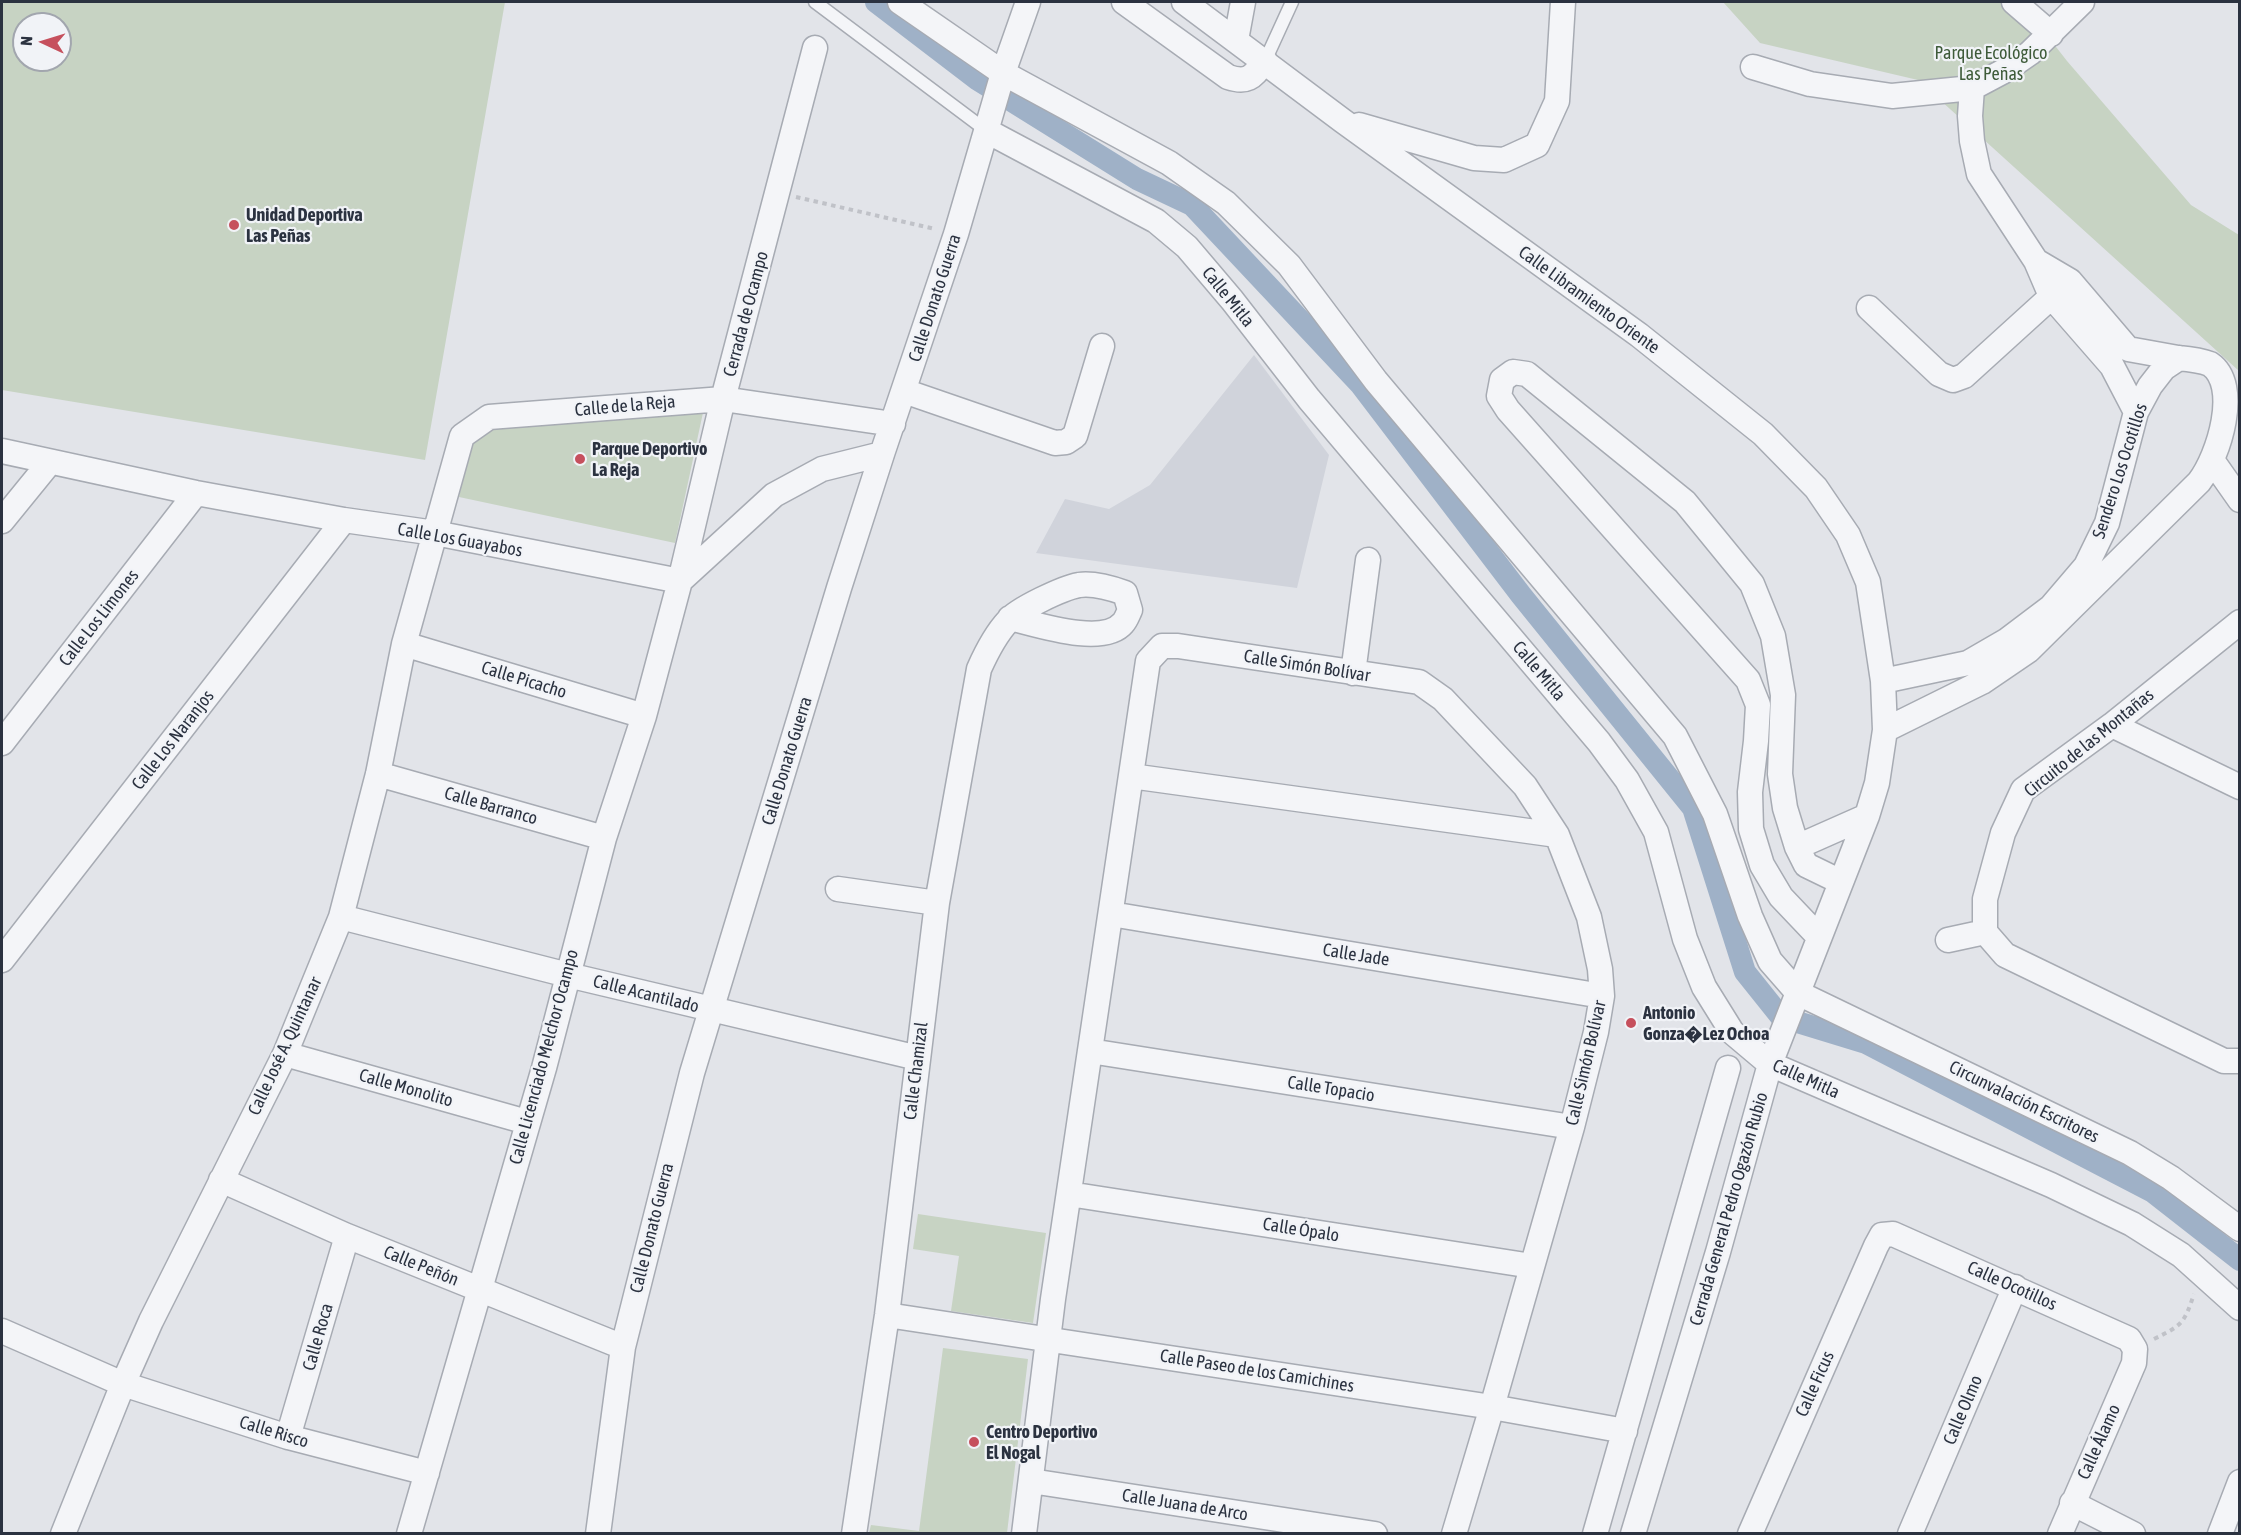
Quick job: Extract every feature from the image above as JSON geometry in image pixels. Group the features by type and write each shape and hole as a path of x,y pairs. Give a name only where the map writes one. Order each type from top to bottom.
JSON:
{"street":[{"path":"900,2 1001,81 1169,163 1226,203 1289,265 1376,381 1675,736 1715,814 1750,916 1770,962 1795,1002"},
{"name":"Calle Donato Guerra","path":"598,1533 623,1347 692,1073 882,454 956,234 1001,81 1028,2"},
{"path":"1124,2 1228,77 1240,81 1252,77 1265,61"},
{"name":"Calle Libramiento Oriente","path":"1184,2 1343,121 1639,335 1763,434 1816,488 1848,535 1868,582 1883,681"},
{"path":"1236,40 1243,2"},
{"path":"1343,121 1474,158 1504,160 1537,145 1557,101 1563,2"},
{"path":"2014,2 2051,34"},
{"path":"1753,67 1810,84 1892,96 1972,88 2004,71 2030,53 2082,2"},
{"name":"Cerrada de Ocampo","path":"680,581 723,399 815,48"},
{"path":"1972,88 1970,116 1972,141 1980,174 2036,261 2051,296 2120,357 2179,358"},
{"name":"Calle Mitla","path":"989,123 1156,221 1187,247 1232,300 1309,399 1599,742 1628,780 1656,832 1685,939 1704,987 1732,1032 1773,1055 2132,1224 2181,1255 2240,1308"},
{"path":"2036,261 2070,281 2120,357 2136,411"},
{"path":"1869,308 1939,374 1953,380 1964,376 2070,281"},
{"path":"904,391 1055,443 1066,442 1075,436 1101,346"},
{"name":"Sendero Los Ocotillos","path":"1883,681 1968,663 2006,641 2050,607 2086,566 2107,523 2136,411 2150,386 2164,368 2179,358 2198,360 2222,371 2230,386 2232,408 2228,432 2214,463 2199,482 2029,650 1982,682 1885,730"},
{"path":"1819,937 1781,897 1762,865 1751,829 1750,792 1758,705 1748,680 1508,410 1498,396 1502,380 1513,372 1527,374 1685,502 1752,584 1773,636 1783,695 1780,774 1785,808 1801,856 1840,882"},
{"name":"Calle de la Reja","path":"435,533 462,436 489,417 723,399 893,424"},
{"name":"Calle Los Guayabos","path":"2,451 196,493 344,520 435,533 680,581"},
{"path":"680,581 774,495 822,469 882,454"},
{"path":"2,520 50,462"},
{"path":"2214,463 2240,500"},
{"name":"Calle Los Limones","path":"2,743 196,493"},
{"name":"Calle Los Naranjos","path":"2,960 344,520"},
{"name":"Calle José A. Quintanar","path":"63,1533 123,1384 151,1322 285,1053 341,917 378,774 404,644 435,533"},
{"path":"1353,673 1368,560"},
{"name":"Calle Licenciado Melchor Ocampo","path":"409,1533 544,1068 604,838 645,716 680,581"},
{"name":"Calle Chamizal","path":"854,1533 887,1315 937,903 979,669 992,641 1010,618"},
{"name":"Circuito de las Montañas","path":"1985,932 1985,899 2003,833 2023,790 2112,724 2240,622"},
{"name":"Calle Picacho","path":"404,644 645,716"},
{"name":"Calle Simón Bolívar","path":"1131,776 1148,662 1162,646 1178,646 1419,682 1443,699 1525,786 1557,835 1588,917 1600,969 1602,996 1596,1032 1572,1127 1454,1533"},
{"name":"Cerrada General Pedro Ogazón Rubio","path":"1633,1533 1718,1252 1773,1055 1868,816 1877,783 1885,730 1883,681"},
{"path":"2112,724 2240,787"},
{"name":"Calle Barranco","path":"378,774 604,838"},
{"path":"1024,1533 1048,1339 1131,776 1557,835"},
{"path":"1781,897 1801,856 1868,816"},
{"path":"838,889 937,903"},
{"name":"Calle Jade","path":"1111,914 1602,996"},
{"name":"Calle Acantilado","path":"341,917 568,975 918,1058"},
{"path":"1948,940 1985,932 2005,955 2224,1061 2240,1061"},
{"name":"Circunvalación Escritores","path":"1795,1002 2130,1153 2171,1178 2240,1229"},
{"name":"Calle Topacio","path":"1090,1051 1572,1127"},
{"name":"Calle Monolito","path":"285,1053 527,1122"},
{"path":"1595,1533 1728,1068"},
{"name":"Calle Peñón","path":"221,1180 347,1236 623,1347"},
{"name":"Calle Ópalo","path":"1069,1194 1532,1266"},
{"name":"Calle Ocotillos","path":"1882,1235 1893,1234 2015,1287 2129,1339 2135,1349"},
{"name":"Calle Ficus","path":"1750,1533 1875,1246 1882,1235"},
{"name":"Calle Roca","path":"288,1437 347,1236"},
{"name":"Calle Olmo","path":"1910,1533 2015,1287"},
{"name":"Calle Paseo de los Camichines","path":"887,1315 1492,1407 1625,1431"},
{"name":"Calle Risco","path":"2,1331 123,1384 288,1437 427,1473"},
{"name":"Calle Álamo","path":"2060,1533 2134,1362 2135,1349"},
{"name":"Calle Juana de Arco","path":"1030,1481 1374,1533"},
{"path":"2220,1533 2240,1482"},
{"path":"2072,1503 2133,1533"}],"lane":[{"name":"Calle Mitla","path":"814,2 989,123"},
{"path":"1265,61 1292,2"}],"path":[{"path":"778,192 956,234"},
{"path":"2135,1349 2170,1331 2186,1319 2201,1273"}],"shaded area":[{"path":"1254,355 1329,455 1297,588 1036,553 1065,499 1109,509 1150,485"}],"green space":[{"name":"Unidad Deportiva Las Peñas","path":"2,2 505,2 425,460 2,390"},
{"name":"Parque Ecológico Las Peñas","path":"1723,2 2021,2 2067,61 2191,205 2239,235 2239,371 1918,80 1760,43"},
{"name":"Parque Deportivo La Reja","path":"707,394 675,543 459,497 475,421"},
{"path":"918,1214 1046,1233 1033,1323 951,1311 959,1256 913,1249"},
{"name":"Centro Deportivo El Nogal","path":"943,1348 1028,1359 1007,1533 869,1533 871,1525 919,1531"}],"waterway":[{"path":"876,2 978,80 1137,179 1192,205 1361,385 1521,595 1693,808 1745,972 1781,1017 1866,1043 2153,1192 2240,1260"}],"place":[{"name":"Unidad Deportiva Las Peñas","path":"234,225"},
{"name":"Parque Deportivo La Reja","path":"580,459"},
{"name":"Antonio Gonza�Lez Ochoa","path":"1631,1023"},
{"name":"Centro Deportivo El Nogal","path":"974,1442"}]}
